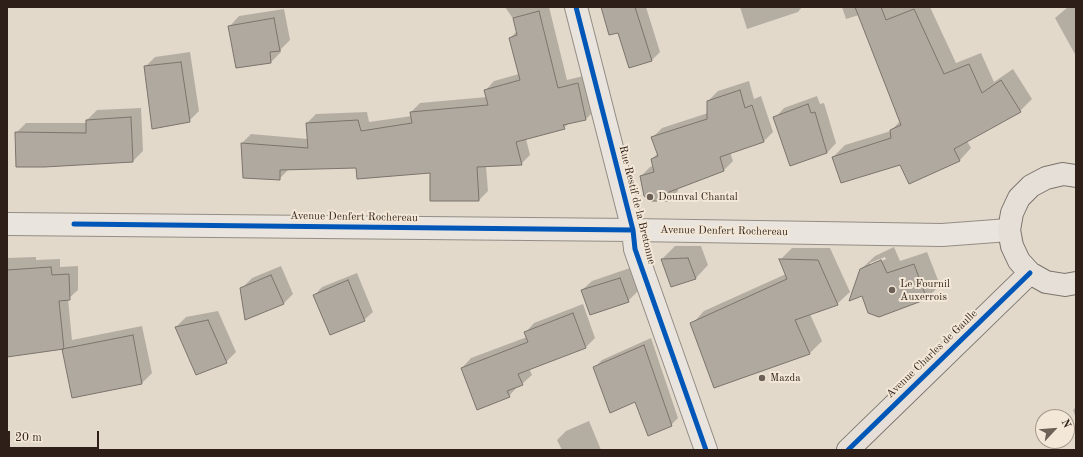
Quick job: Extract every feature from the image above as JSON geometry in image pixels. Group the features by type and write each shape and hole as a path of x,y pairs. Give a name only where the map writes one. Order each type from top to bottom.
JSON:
{"main road":[{"path":"1076,176 1063,174 1046,178 1031,186 1019,198 1012,213 1009,230 1012,246 1019,260 1030,273 1046,282 1065,285 1076,283"},
{"name":"Avenue Charles de Gaulle","path":"848,450 1030,273"}],"street":[{"name":"Rue Restif de la Bretonne","path":"576,7 633,230 635,249 706,450"},
{"name":"Avenue Denfert Rochereau","path":"7,224 633,230 942,235 1009,230"}],"building":[{"path":"601,7 635,7 652,61 629,68 618,33 609,35"},
{"path":"855,7 881,7 886,20 914,9 944,74 969,64 982,93 1001,80 1021,112 954,149 960,161 909,184 900,165 841,183 832,157 891,138 890,130 901,125"},
{"path":"539,11 558,88 578,83 586,120 563,125 565,129 516,142 522,165 477,167 479,201 430,201 430,173 357,179 356,168 280,170 280,180 243,178 241,143 308,148 306,123 358,120 361,131 412,123 410,112 488,105 484,90 520,80 509,38 517,35 513,18"},
{"path":"274,18 280,51 270,52 271,63 236,68 228,26"},
{"path":"181,62 190,122 152,129 144,66"},
{"path":"740,90 745,108 752,105 764,142 720,157 724,171 669,192 669,201 652,201 644,196 640,176 654,172 651,159 658,156 651,137 707,119 707,101"},
{"path":"808,104 811,113 815,112 827,153 790,166 773,117"},
{"path":"131,117 133,162 16,167 15,132 86,133 86,120"},
{"path":"688,258 696,279 671,287 661,259"},
{"path":"779,259 818,260 838,305 795,320 810,354 714,388 690,323 787,279"},
{"name":"Le Fournil Auxerrois","path":"881,260 887,273 914,264 927,299 879,317 868,313 862,296 849,301 860,269"},
{"path":"51,267 52,275 69,274 70,300 59,301 64,349 7,357 7,270"},
{"path":"271,275 284,304 245,320 240,288"},
{"path":"620,278 629,302 590,315 581,290"},
{"path":"348,280 365,321 330,335 313,295"},
{"path":"573,313 586,348 518,374 523,385 507,391 510,397 477,410 461,368 528,342 524,332"},
{"path":"208,320 227,363 196,375 175,327"},
{"path":"133,335 142,384 72,398 62,349"},
{"path":"644,345 672,426 648,436 635,402 610,413 593,367"}],"cycle path":[{"path":"576,7 633,230 635,249 706,450"},
{"path":"74,224 633,230"},
{"path":"848,450 1030,273"}],"place":[{"name":"Dounval Chantal","path":"650,197"},
{"name":"Le Fournil Auxerrois","path":"892,290"},
{"name":"Mazda","path":"762,378"}]}
